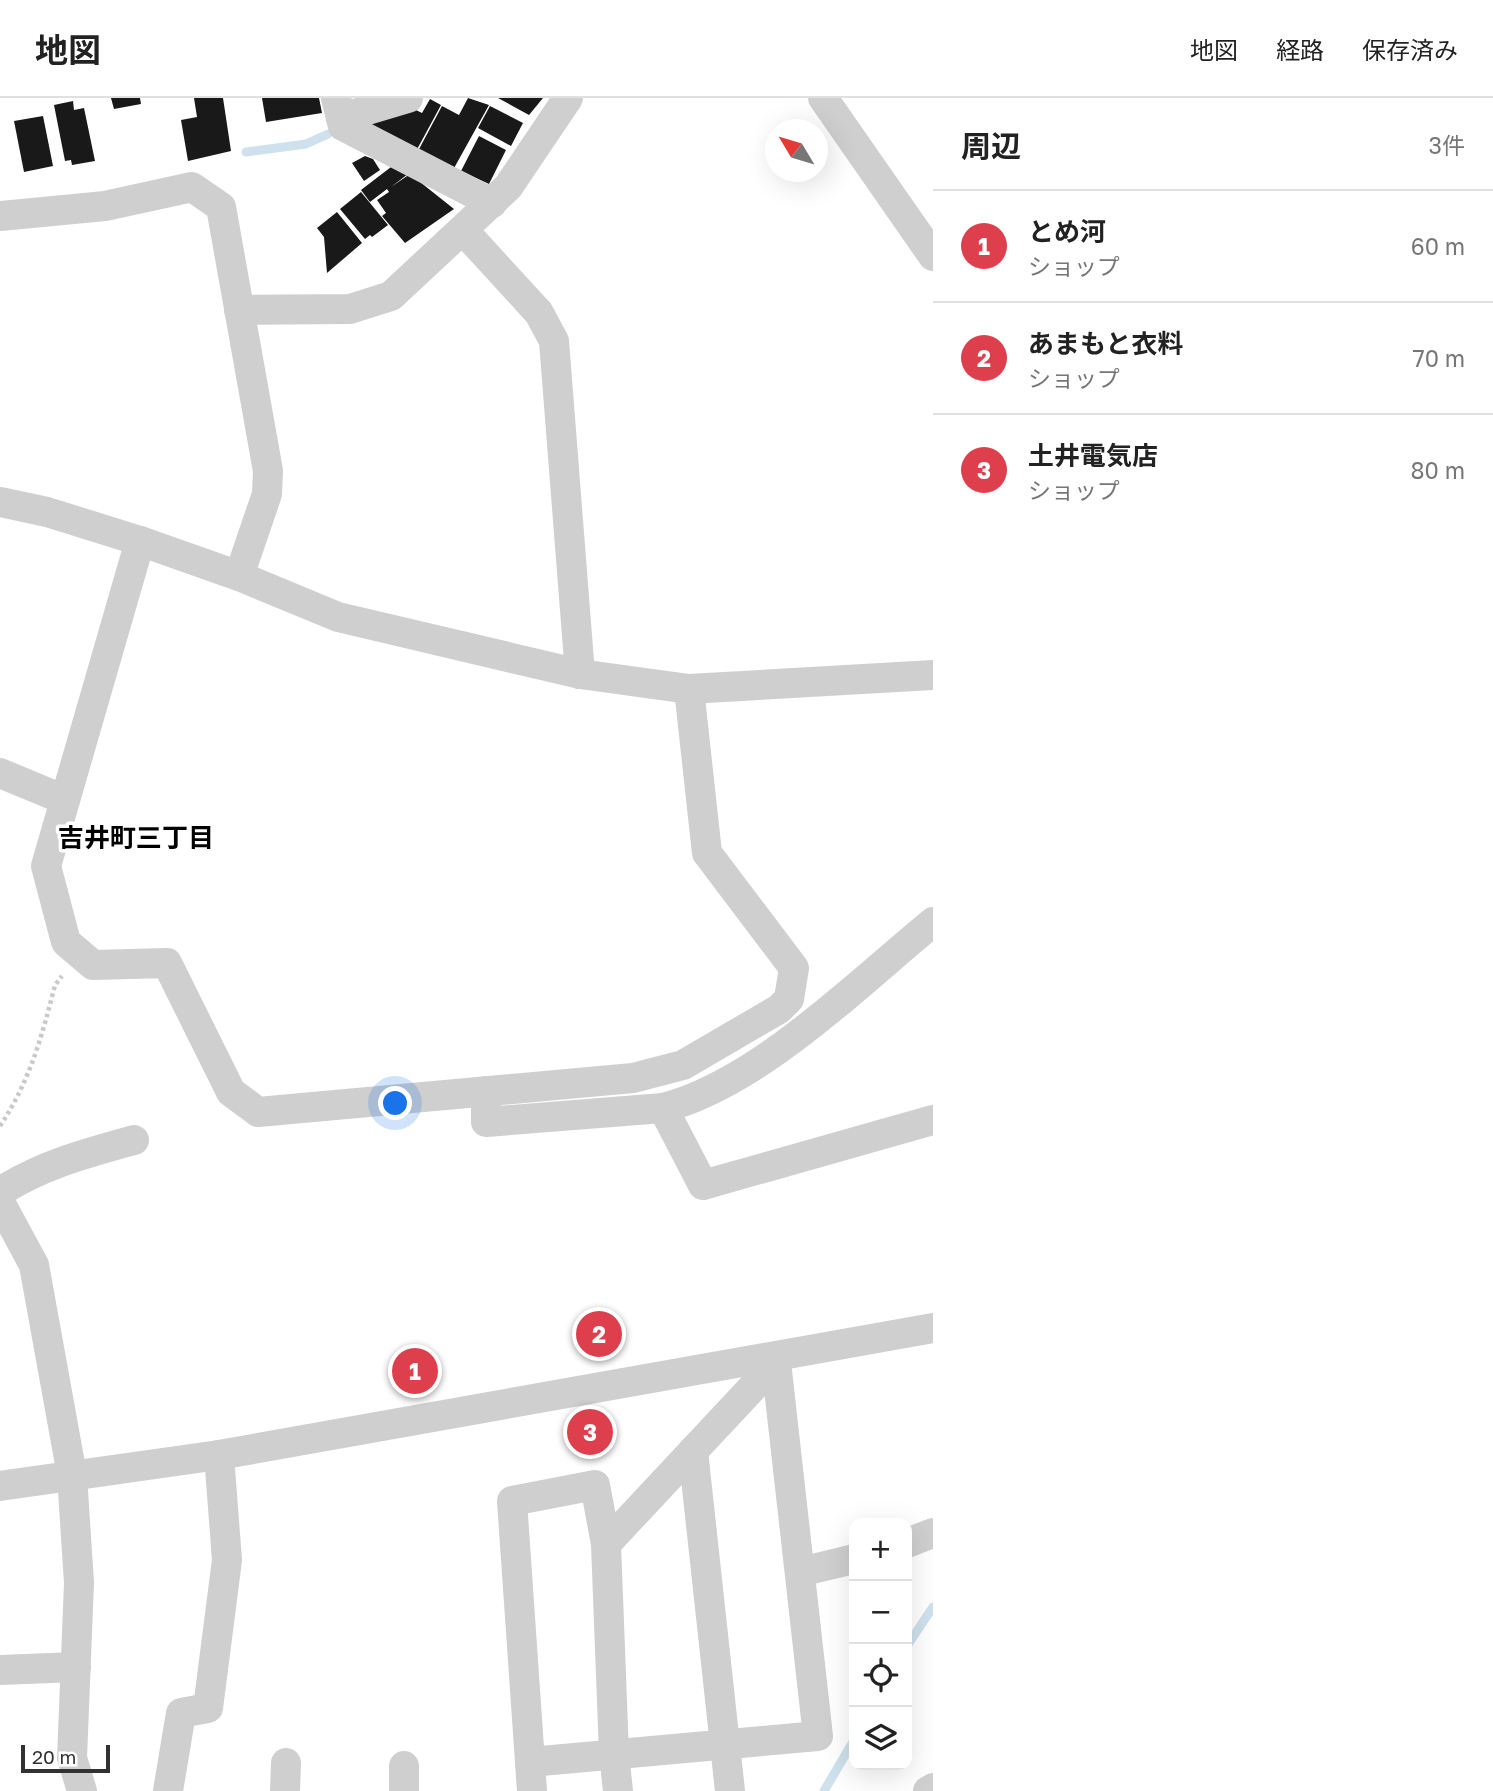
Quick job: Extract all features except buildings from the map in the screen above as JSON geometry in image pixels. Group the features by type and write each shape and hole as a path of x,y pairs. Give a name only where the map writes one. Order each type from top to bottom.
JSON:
{"street":[{"path":"340,114 408,98"},
{"path":"239,310 351,309 391,296 508,187 568,98"},
{"path":"823,98 933,256"},
{"path":"340,114 492,203"},
{"path":"0,216 105,206 192,187 221,207 268,471 267,494 239,576"},
{"path":"463,230 539,313 554,341 580,674"},
{"path":"0,502 47,512 140,541 239,576 338,617 580,674 689,689 933,675"},
{"path":"140,541 46,866 66,942 93,965 167,963 231,1092 258,1112 633,1077 683,1065 779,1009 789,999 794,968 707,853 689,689"},
{"path":"0,773 65,800"},
{"path":"486,1091 486,1122 663,1108 689,1101 776,1052 933,922"},
{"path":"663,1108 703,1185 933,1120"},
{"path":"0,1192 23,1177 56,1163 134,1139"},
{"path":"0,1202 34,1265 72,1475 79,1583 72,1758 82,1791"},
{"path":"0,1486 219,1455 779,1359 933,1328"},
{"path":"606,1544 779,1359"},
{"path":"618,1791 614,1754 606,1544 595,1485 512,1501 531,1777 614,1754 818,1736 779,1359"},
{"path":"693,1451 730,1791"},
{"path":"168,1791 181,1713 208,1708 227,1560 219,1455"},
{"path":"912,1541 933,1533"},
{"path":"800,1572 849,1560"},
{"path":"0,1670 76,1667"},
{"path":"928,1791 933,1788"}],"path":[{"path":"0,1125 17,1100 38,1054 55,985 79,953"}],"waterway":[{"path":"246,152 306,144 328,134"},
{"path":"908,1644 933,1607"},
{"path":"824,1791 849,1748"}],"place":[{"name":"あまもと衣料","path":"599,1334"},
{"name":"とめ河","path":"415,1371"},
{"name":"土井電気店","path":"590,1432"}],"district":[{"name":"吉井町三丁目","path":"136,837"}]}
